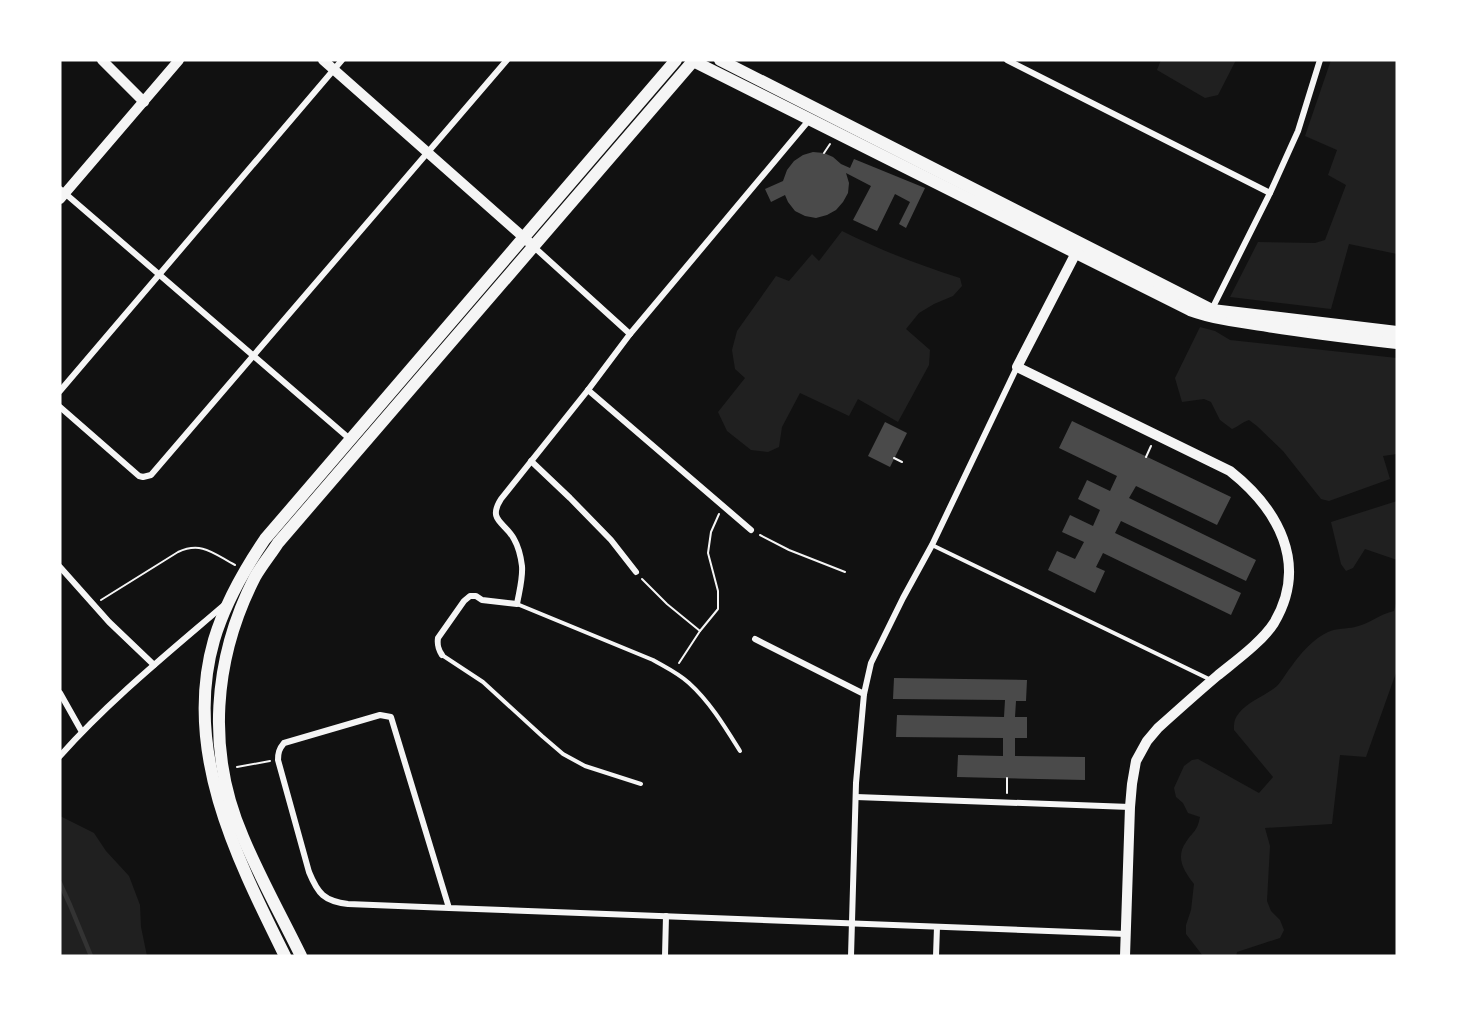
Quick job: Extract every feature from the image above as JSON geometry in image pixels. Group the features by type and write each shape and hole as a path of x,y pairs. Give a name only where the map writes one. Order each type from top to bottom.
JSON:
{"main road":[{"path":"285,956 232,843 211,776 204,700 214,640 228,602 244,570 265,539 676,60"},
{"path":"301,956 242,836 222,769 219,695 224,664 232,633 256,575 278,543 693,60 814,115 1079,249 1190,310 1397,332"},
{"path":"720,60 814,115"},
{"path":"1210,313 1314,334 1397,343"}],"street":[{"path":"102,60 144,102"},
{"path":"179,60 61,194 159,274 360,448"},
{"path":"323,60 630,333"},
{"path":"60,391 342,60"},
{"path":"60,407 139,476 151,475 507,60"},
{"path":"1007,60 1270,194"},
{"path":"1210,313 1270,194 1298,131 1320,60"},
{"path":"442,655 437,643 438,638 470,596 476,596 482,600 517,604 522,564 515,540 495,515 495,508 630,333 814,115"},
{"path":"851,956 856,783 864,694 871,663 932,545 1017,368 1079,249"},
{"path":"1017,368 1230,471 1268,510 1282,536 1287,556 1288,579 1285,598 1273,624 1251,648 1158,728 1147,741 1136,761 1130,807 1125,956"},
{"path":"588,390 752,530"},
{"path":"531,461 611,540 636,572"},
{"path":"60,567 109,622 154,665"},
{"path":"60,756 82,732 154,665 228,602"},
{"path":"755,639 864,694"},
{"path":"60,693 82,732"},
{"path":"449,909 391,717 380,715 284,743 280,748 278,760 309,872 323,897 335,902 449,909 1126,934"},
{"path":"856,797 1130,807"},
{"path":"665,956 666,916"},
{"path":"936,956 937,927"}],"lane":[{"path":"932,545 1212,681"},
{"path":"517,604 653,660 674,671 689,683 713,710 740,751"},
{"path":"442,655 483,682 563,754 585,766 641,784"}],"path":[{"path":"824,153 831,142"},
{"path":"894,458 902,462"},
{"path":"674,671 700,631 718,609 718,591 708,553 711,532 722,506"},
{"path":"752,530 789,550 845,572"},
{"path":"93,604 187,548 201,547 244,570"},
{"path":"636,572 667,604 700,631"},
{"path":"222,769 278,760"},
{"path":"1007,778 1007,803"}],"shaded area":[{"path":"1161,60 1236,60 1218,95 1205,98 1157,70"},
{"path":"1331,60 1397,60 1397,254 1349,244 1331,309 1230,297 1258,242 1315,243 1325,240 1346,185 1328,175 1337,150 1305,136"},
{"path":"842,231 900,257 960,278 962,286 953,296 919,313 906,329 930,350 929,365 898,422 858,399 849,416 800,393 782,427 779,447 768,452 751,450 727,431 718,412 745,378 735,369 732,350 737,331 776,276 789,281 812,254 819,261"},
{"path":"1200,327 1215,331 1230,340 1397,358 1397,454 1383,456 1390,479 1329,501 1321,499 1283,451 1249,420 1232,429 1220,420 1211,402 1204,399 1182,402 1175,378"},
{"path":"1397,501 1397,560 1365,549 1353,568 1346,571 1341,564 1331,522"},
{"path":"1397,600 1397,670 1366,757 1340,755 1332,824 1265,828 1270,846 1267,901 1284,930 1280,938 1237,952 1236,956 1203,956 1186,934 1194,884 1184,869 1181,853 1200,817 1188,813 1183,803 1176,797 1174,788 1184,766 1198,759 1259,793 1273,777 1234,730 1237,715 1247,705 1277,686 1298,657 1322,635 1338,629 1360,626 1394,611"},
{"path":"60,816 94,833 106,851 129,876 140,905 141,927 147,956 60,956"}],"building":[{"path":"813,152 824,153 850,168 854,159 925,188 906,228 899,224 910,202 895,194 877,231 853,220 871,186 846,173 849,183 848,193 836,210 827,215 816,218 805,216 795,211 785,195 771,202 765,189 783,181 794,161"},
{"path":"1072,421 1231,497 1217,525 1136,486 1129,498 1256,560 1246,581 1121,521 1115,533 1241,593 1231,615 1103,553 1096,567 1105,571 1095,593 1048,570 1057,551 1075,559 1084,542 1062,532 1070,515 1093,526 1100,510 1078,499 1087,480 1110,491 1117,476 1059,448"},
{"path":"885,422 907,433 890,467 868,456"},
{"path":"894,678 1027,680 1026,701 1016,701 1015,717 1027,717 1027,738 1015,738 1015,756 1085,757 1085,780 957,777 958,755 1003,756 1003,738 896,737 897,715 1004,717 1005,700 893,699"}],"waterway":[{"path":"60,883 91,956"}]}
